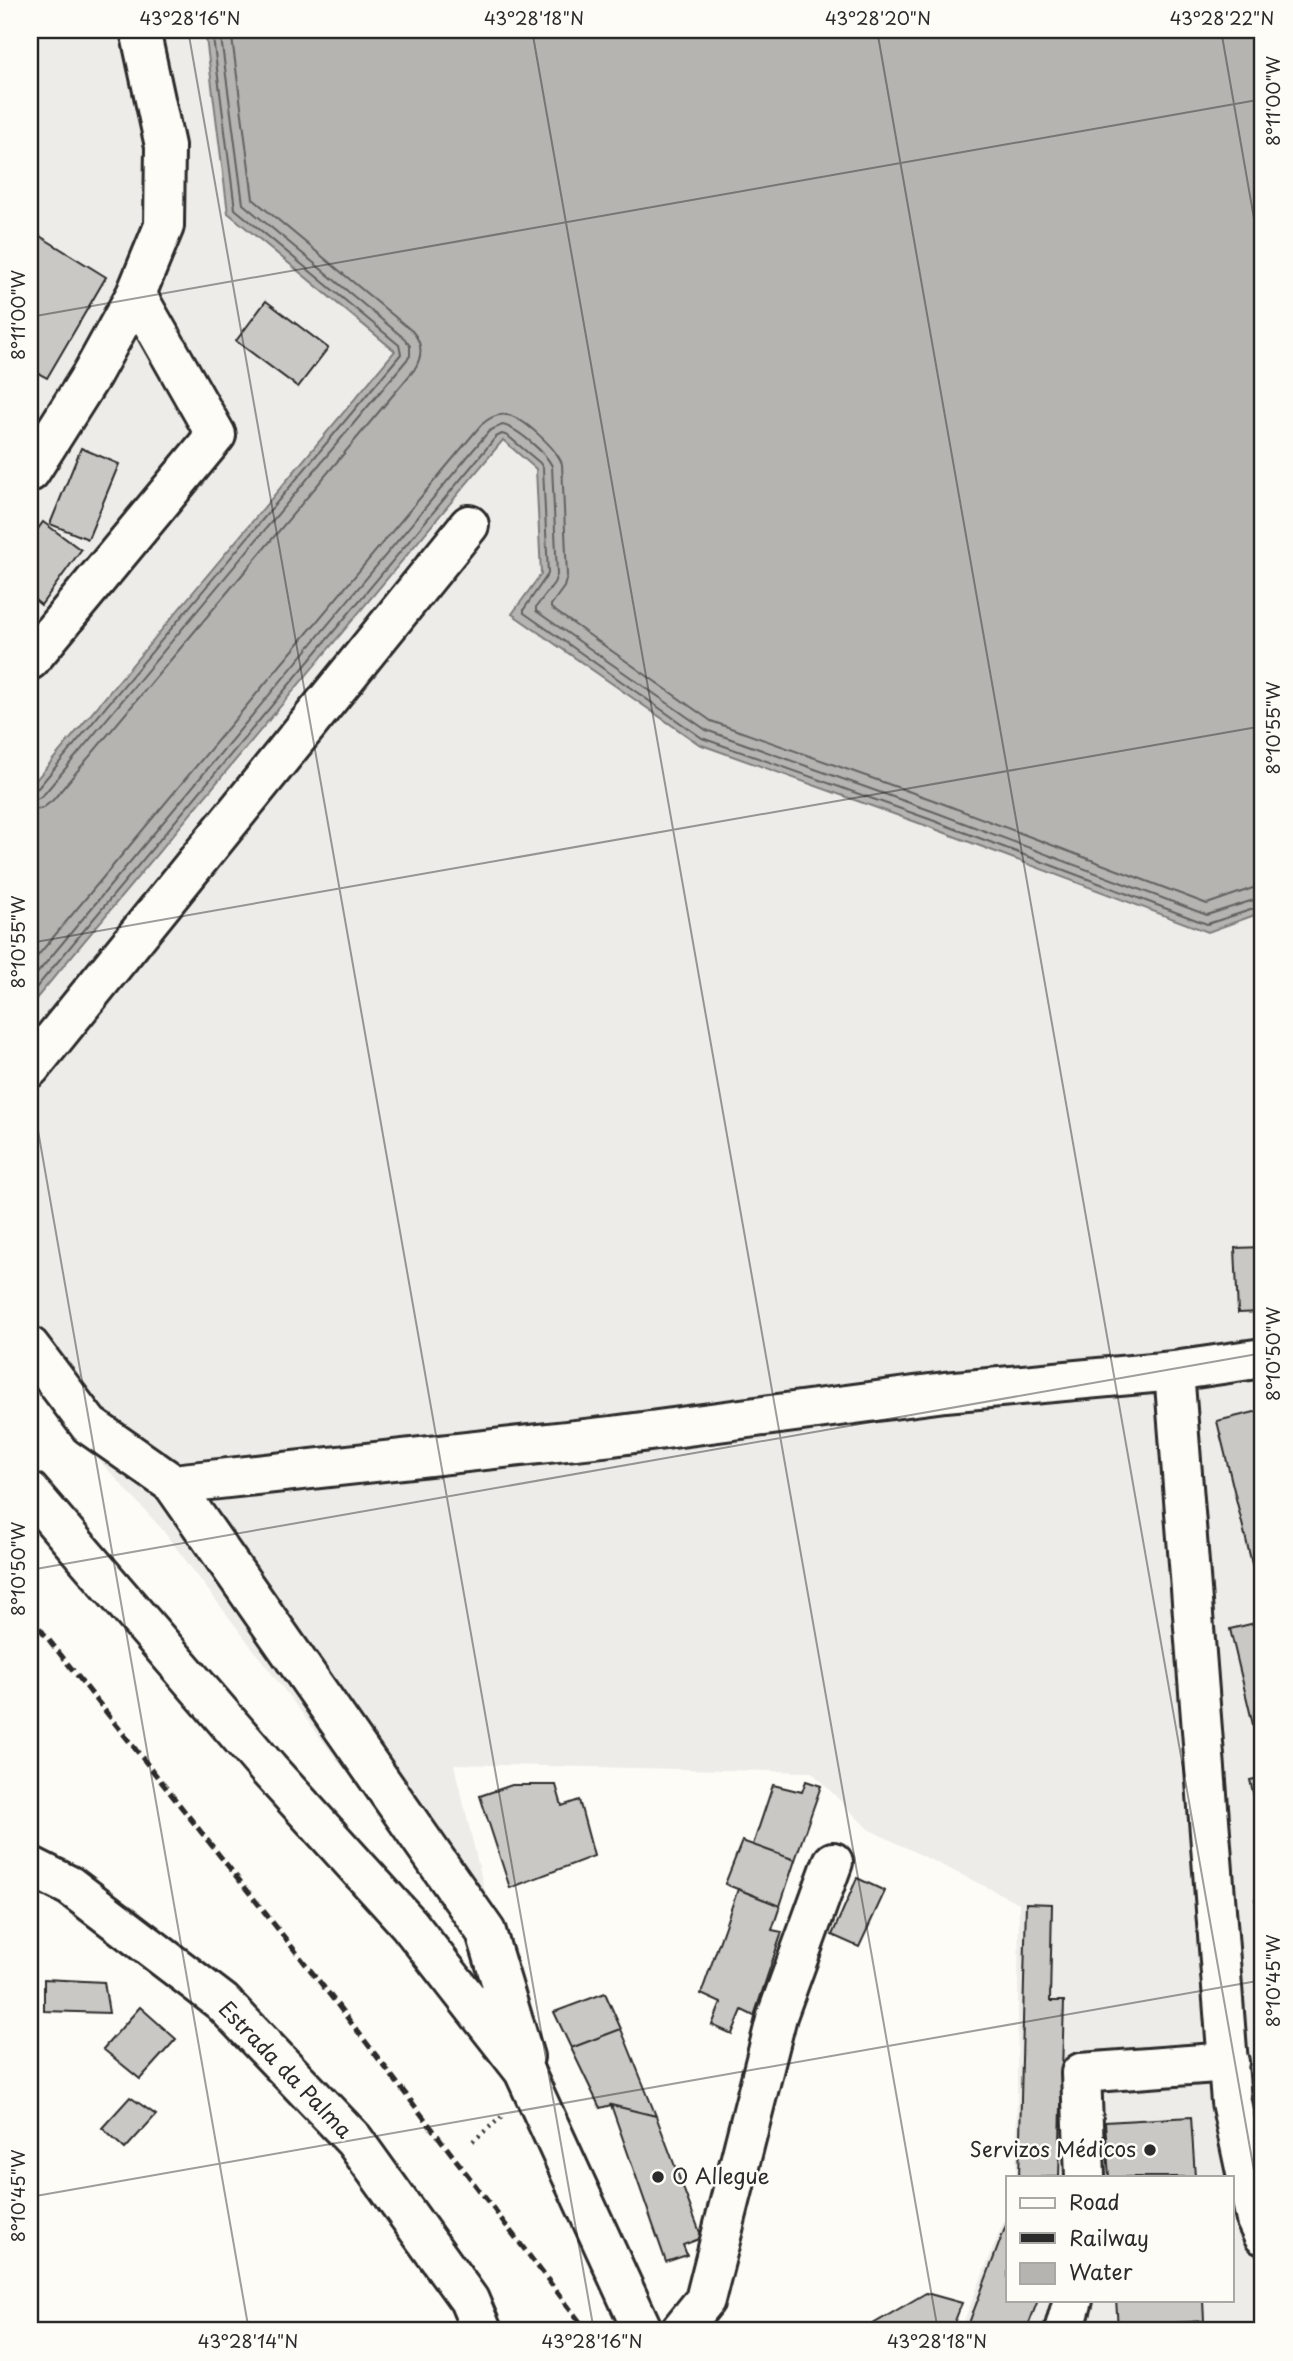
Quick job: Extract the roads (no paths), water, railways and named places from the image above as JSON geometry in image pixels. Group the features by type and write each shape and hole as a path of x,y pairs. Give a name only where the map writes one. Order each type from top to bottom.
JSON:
{"street":[{"path":"30,472 92,374 136,293 164,226 165,146 140,30"},
{"path":"30,660 216,435 136,293"},
{"path":"30,1068 469,525"},
{"path":"30,1347 89,1425 173,1484 486,1932 534,2090"},
{"path":"173,1484 612,1436 945,1392 1174,1371 1263,1358"},
{"path":"1174,1371 1231,2102 1256,2220 1263,2235"},
{"path":"30,1492 269,1770 409,1924 524,2071 643,2331"},
{"path":"680,2331 705,2300 777,2016 833,1862"},
{"name":"Estrada da Palma","path":"30,1866 70,1886 222,2002 354,2140 469,2300 482,2331"},
{"path":"1085,2176 1081,2073 1229,2062"},
{"path":"1064,2331 1072,2302"}],"water":[{"path":"205,30 1263,30 1263,912 1208,932 699,744 512,614 541,574 536,469 503,440 30,1006 30,787 395,351 228,213"}],"railway":[{"path":"30,1616 323,1986 587,2331"}],"place":[{"name":"Servizos Médicos","path":"1150,2150"},
{"name":"O Allegue","path":"658,2177"}]}
